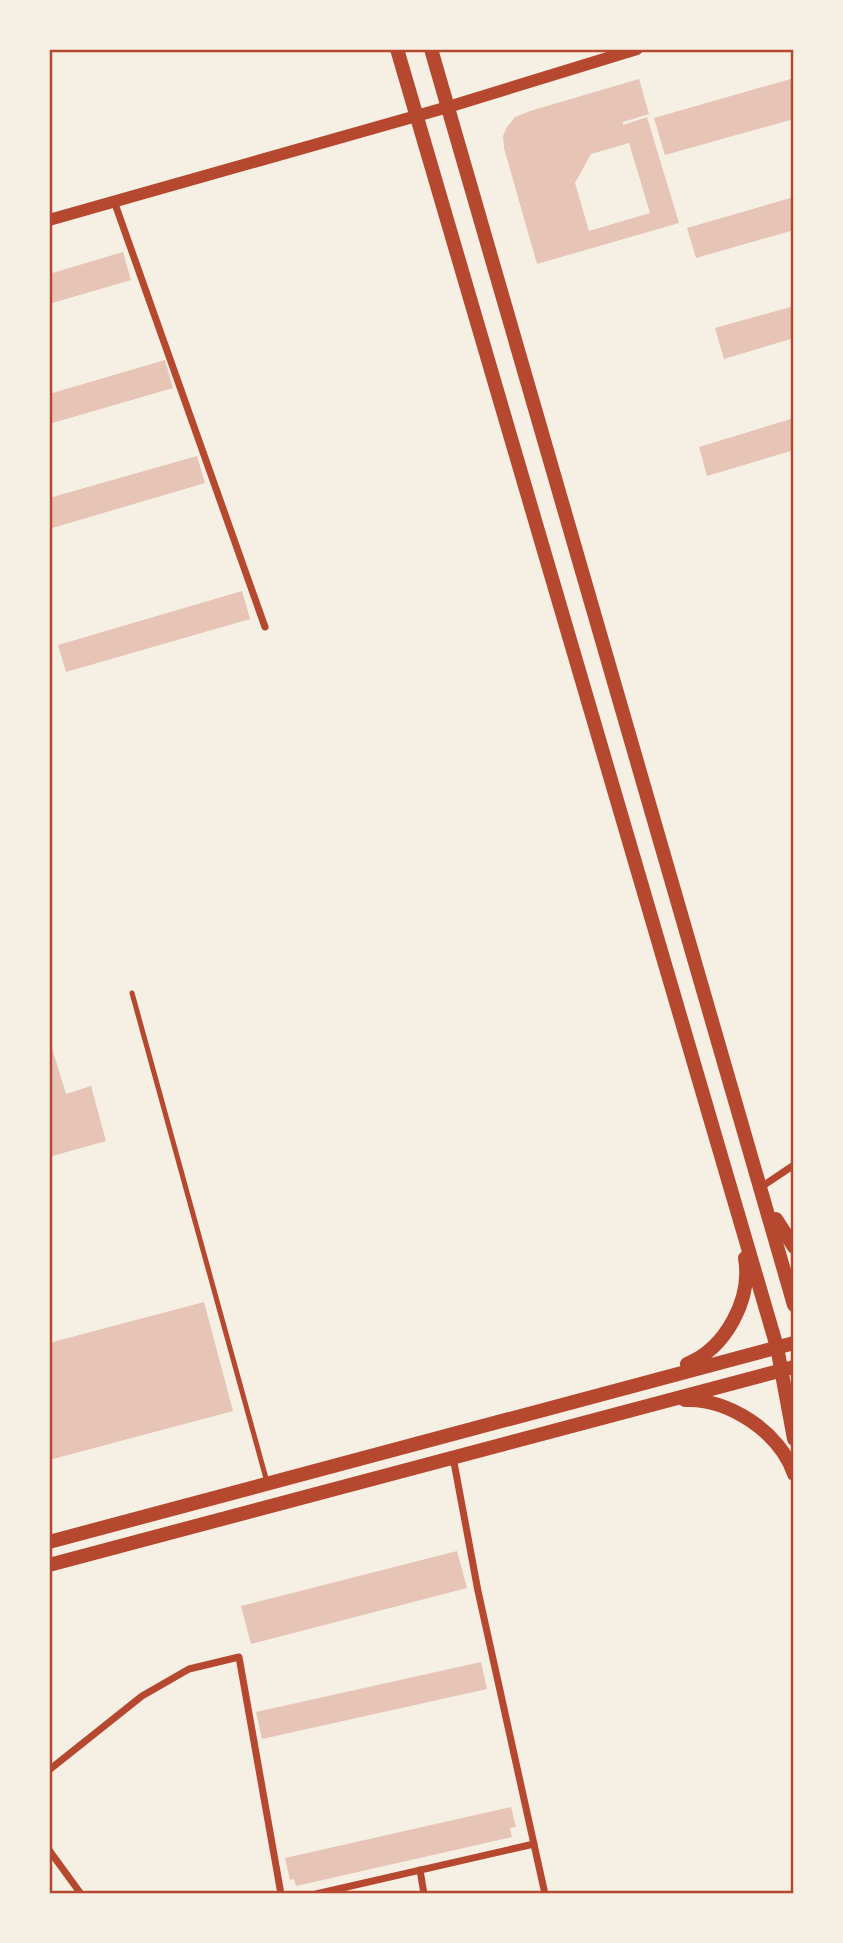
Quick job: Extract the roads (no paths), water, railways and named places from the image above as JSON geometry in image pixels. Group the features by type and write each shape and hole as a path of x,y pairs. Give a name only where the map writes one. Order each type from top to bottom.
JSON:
{"main road":[{"path":"397,49 737,1212 777,1347 788,1369 794,1438"},
{"path":"431,49 794,1306"},
{"path":"766,1204 794,1247"},
{"path":"635,1384 705,1354 730,1325 740,1306 747,1269 737,1212"},
{"path":"49,1542 794,1343"},
{"path":"49,1565 788,1369"},
{"path":"629,1409 688,1399 727,1407 766,1435 791,1465 794,1474"}],"street":[{"path":"49,220 448,107 638,49"},
{"path":"114,201 265,627"},
{"path":"761,1187 794,1165"},
{"path":"453,1457 478,1591 545,1894"},
{"path":"49,1770 142,1696 189,1669 239,1657 281,1894"},
{"path":"316,1894 534,1844"},
{"path":"49,1850 81,1894"},
{"path":"420,1870 424,1894"}],"lane":[{"path":"132,993 267,1482"}]}
